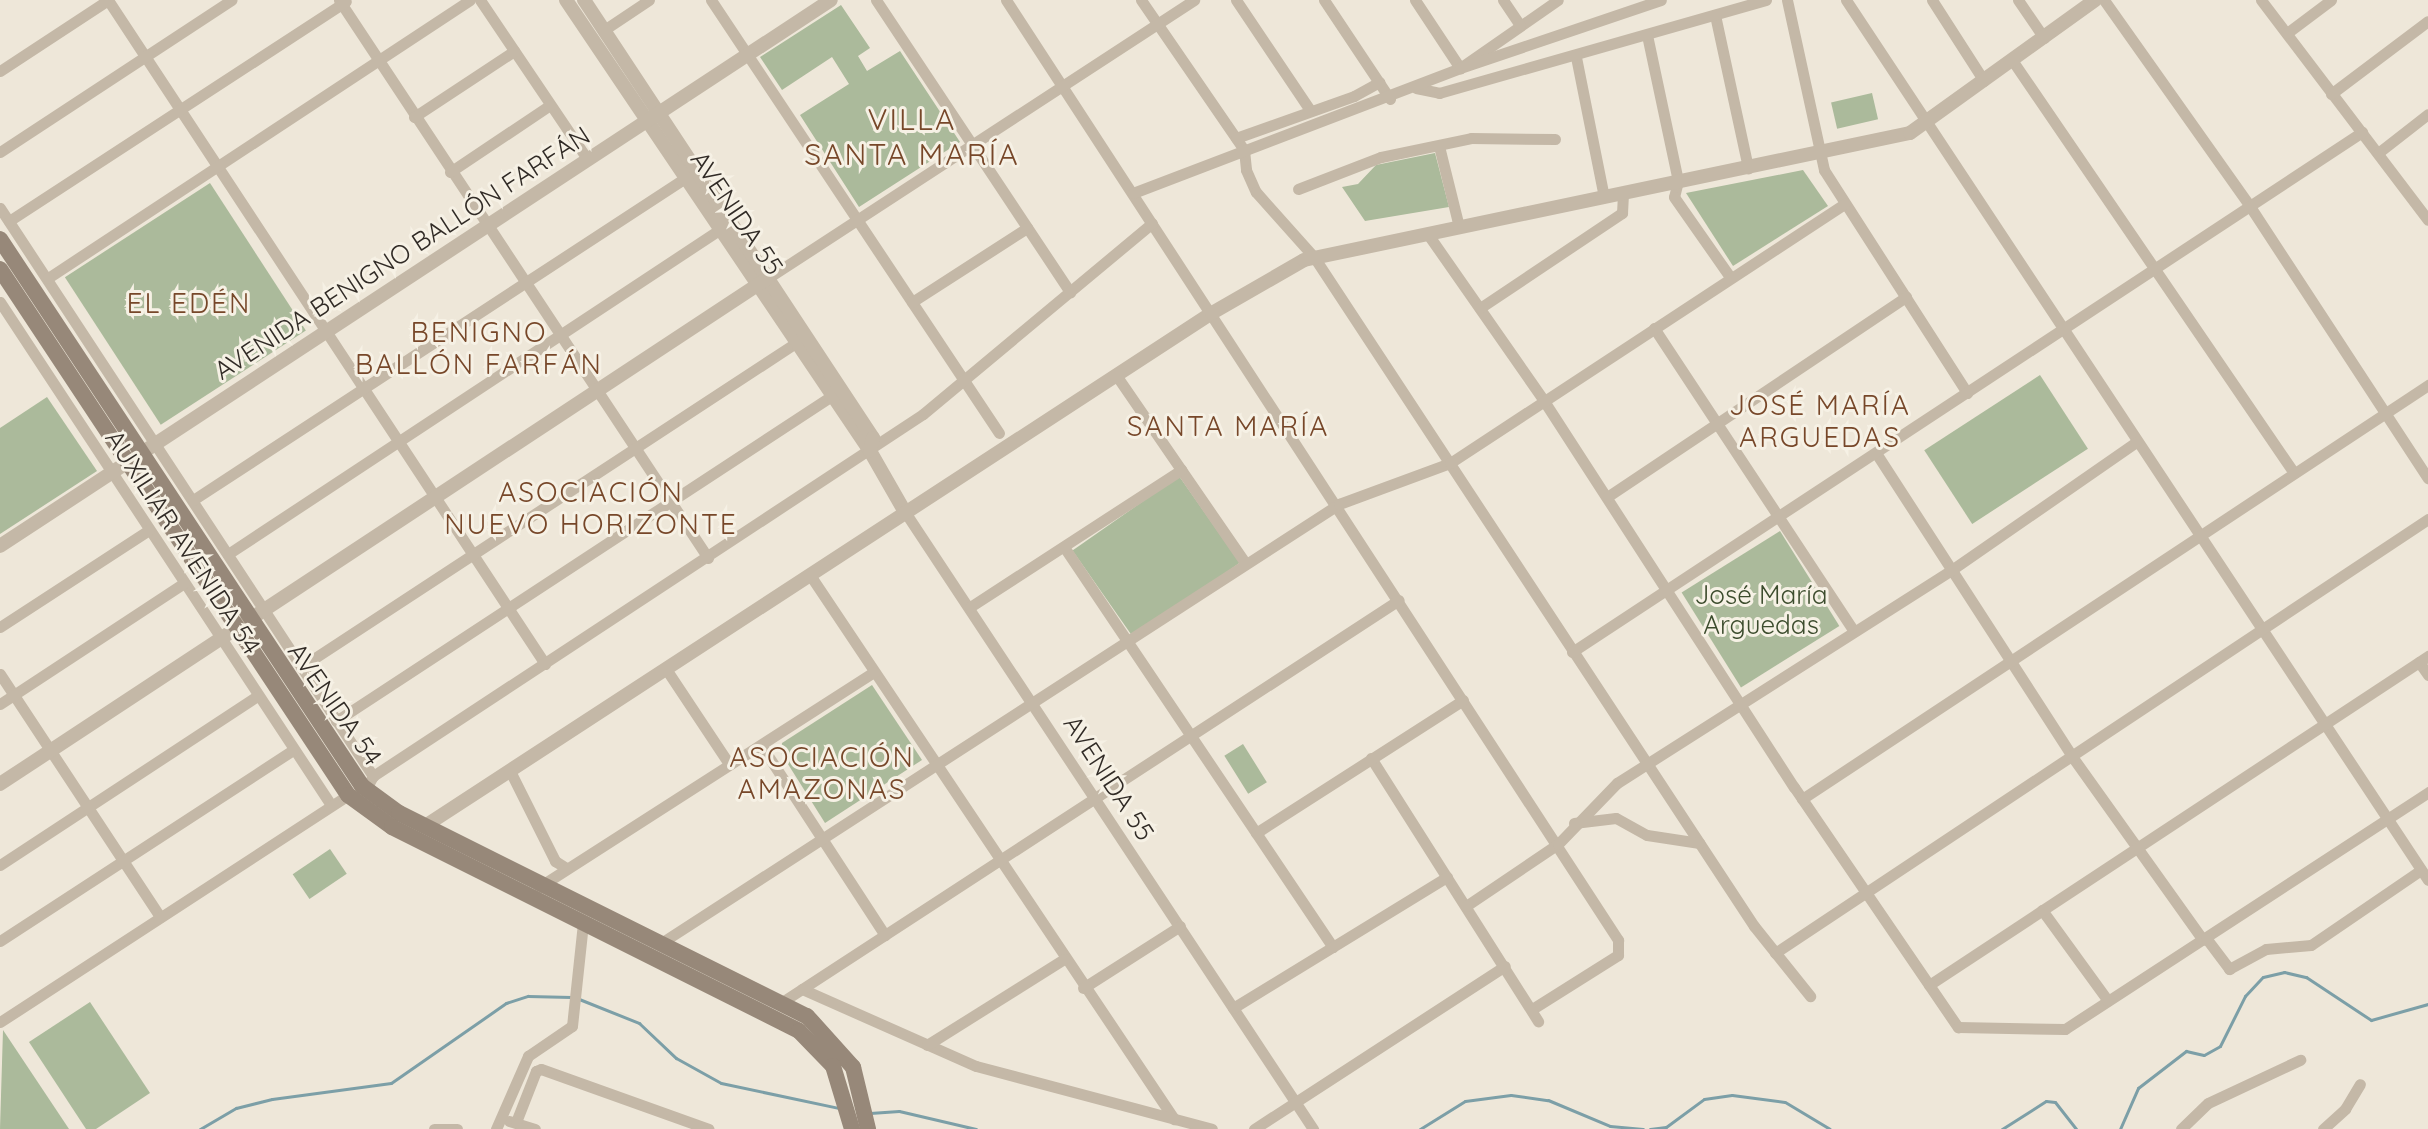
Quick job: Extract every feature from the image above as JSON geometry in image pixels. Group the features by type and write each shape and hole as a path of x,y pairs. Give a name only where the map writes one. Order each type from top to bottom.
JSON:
{"main road":[{"name":"AVENIDA 54","path":"0,239 134,460"},
{"name":"AVENIDA 54","path":"0,269 134,460 348,795 392,827 809,1038 839,1079 852,1129"},
{"name":"AVENIDA 54","path":"242,625 370,783 425,826 782,1002 816,1023 853,1067 868,1129"}],"street":[{"path":"0,71 108,0 433,499 545,664"},
{"path":"0,152 231,0"},
{"path":"48,278 470,0"},
{"path":"480,0 588,160"},
{"name":"AVENIDA 55","path":"566,0 653,117 762,282 873,438 870,451"},
{"name":"AVENIDA 55","path":"584,0 604,30 685,178 719,230 762,282 794,344 870,451 905,512 1313,1129"},
{"path":"604,30 649,0"},
{"path":"711,0 999,433"},
{"name":"AVENIDA BENIGNO BALLÓN FARFÁN","path":"0,546 831,0"},
{"path":"876,0 1070,292"},
{"path":"1006,0 1339,504 1558,844 1620,947 1618,955 1534,1008"},
{"path":"1141,0 1244,150 1246,170 1256,192 1314,257 1700,844 1775,953 1810,996"},
{"path":"0,784 1194,0"},
{"path":"1236,0 1310,110"},
{"path":"1324,0 1390,99"},
{"path":"1415,0 1460,68"},
{"path":"1503,0 1520,25"},
{"path":"1460,68 1558,0"},
{"path":"1133,193 1233,159 1244,150 1390,99 1460,68 1661,0"},
{"path":"1416,88 1439,93 1576,57 1766,0"},
{"path":"1787,0 1824,170 1967,393"},
{"path":"1846,0 2260,631 2425,875 2311,945 2266,949 2229,969 2133,849 1876,453"},
{"path":"1932,0 1984,81"},
{"path":"2018,0 2044,38"},
{"path":"425,826 1212,313 1314,257 1910,133 1927,124 2095,0"},
{"path":"2104,0 2251,208 2428,478"},
{"path":"2261,0 2426,213"},
{"path":"2287,33 2331,0"},
{"path":"9,221 343,1 376,62 708,558"},
{"path":"1715,15 1748,168"},
{"path":"2331,94 2428,21"},
{"path":"1647,35 1678,181 1676,201 1730,277"},
{"path":"414,117 514,51"},
{"path":"1576,57 1604,197"},
{"path":"2012,60 2152,270 2294,473"},
{"path":"1236,138 1379,82"},
{"path":"450,172 550,105"},
{"path":"2378,153 2428,114"},
{"path":"1572,652 1780,519 2362,132"},
{"path":"1298,189 1381,157 1504,135 1555,139"},
{"path":"1439,146 1459,227"},
{"path":"193,500 685,178"},
{"path":"1480,308 1622,213 1623,193"},
{"path":"661,943 1339,504 1450,463 1845,204"},
{"path":"0,208 336,721 370,783 870,451 964,382 1152,223"},
{"path":"912,302 1027,228"},
{"path":"228,554 719,230"},
{"path":"1427,233 1544,401 1802,799 1953,1023 1975,1030 2065,1029 2428,792"},
{"path":"1607,497 1906,297"},
{"name":"AUXILIAR AVENIDA 54","path":"1,307 331,805"},
{"path":"1654,328 1853,630"},
{"path":"301,667 794,344"},
{"path":"1116,375 1246,564"},
{"path":"1802,799 2428,385"},
{"path":"336,721 830,397"},
{"path":"1466,906 1558,844 1574,823 1646,763 1950,571 2136,442"},
{"path":"970,607 1181,470"},
{"path":"1775,953 2428,519"},
{"path":"0,627 149,530"},
{"path":"1064,547 1128,640 1188,737 1333,947"},
{"path":"810,575 997,862 1174,1119"},
{"path":"0,704 184,583"},
{"path":"782,1002 1399,600"},
{"path":"1929,985 2321,722 2424,659 2428,675"},
{"path":"666,669 729,764"},
{"path":"530,896 566,868 874,672"},
{"path":"0,674 160,917"},
{"path":"0,865 257,696"},
{"path":"1256,833 1463,700"},
{"path":"761,745 885,935"},
{"path":"0,941 293,750"},
{"path":"1371,758 1534,1008 1538,1021"},
{"path":"510,771 555,861 566,868"},
{"path":"0,1022 348,795"},
{"path":"1574,823 1616,818 1647,835 1700,844"},
{"path":"1233,1008 1447,877"},
{"path":"2042,910 2108,1001"},
{"path":"498,1124 528,1056 572,1026 583,923"},
{"path":"1083,988 1180,926"},
{"path":"927,1045 1064,959"},
{"path":"1254,1129 1505,966"},
{"path":"802,989 976,1066 1212,1129"},
{"path":"2181,1129 2208,1103 2300,1060"},
{"path":"516,1122 536,1071 541,1069 709,1129"},
{"path":"2323,1129 2345,1109 2360,1084"},
{"path":"498,1124 516,1122 535,1129"},
{"path":"434,1129 457,1129"}],"green space":[{"path":"841,5 870,48 858,56 867,71 900,51 960,142 859,207 800,115 849,84 832,57 782,90 760,57"},
{"path":"1872,93 1878,119 1837,129 1831,102"},
{"path":"1435,153 1449,207 1365,221 1342,187 1358,184 1376,165"},
{"path":"1803,170 1828,206 1733,266 1686,193"},
{"path":"210,183 306,331 161,425 65,277"},
{"name":"José María Arguedas","path":"2040,375 2088,449 1972,524 1924,450"},
{"path":"47,397 97,471 0,534 0,428"},
{"path":"1179,476 1240,563 1133,637 1073,551"},
{"name":"José María Arguedas","path":"1780,531 1839,626 1741,687 1682,592"},
{"path":"872,685 922,760 825,823 781,753 782,743"},
{"path":"1243,744 1267,782 1248,794 1224,756"},
{"path":"330,849 347,874 309,899 293,874"},
{"path":"90,1002 150,1093 96,1129 86,1129 29,1042"},
{"path":"3,1030 69,1129 0,1129"}],"waterway":[{"path":"2120,1129 2138,1088 2186,1051 2204,1055 2220,1046 2245,996 2263,977 2284,972 2306,977 2371,1020 2428,1004"},
{"path":"200,1129 236,1108 272,1099 391,1083 506,1003 528,996 571,997"},
{"path":"579,999 639,1023 676,1058 721,1083 839,1108"},
{"path":"1420,1129 1465,1101 1511,1095 1548,1100 1610,1126 1643,1129"},
{"path":"1650,1129 1666,1127 1704,1099 1732,1095 1785,1102 1830,1129"},
{"path":"2002,1129 2046,1101 2055,1102 2076,1129"},
{"path":"870,1113 899,1111 976,1129"}],"district":[{"name":"VILLA SANTA MARÍA","path":"912,136"},
{"name":"EL EDÉN","path":"189,303"},
{"name":"BENIGNO BALLÓN FARFÁN","path":"479,348"},
{"name":"JOSÉ MARÍA ARGUEDAS","path":"1820,421"},
{"name":"SANTA MARÍA","path":"1228,426"},
{"name":"ASOCIACIÓN NUEVO HORIZONTE","path":"591,508"},
{"name":"ASOCIACIÓN AMAZONAS","path":"822,773"}]}
